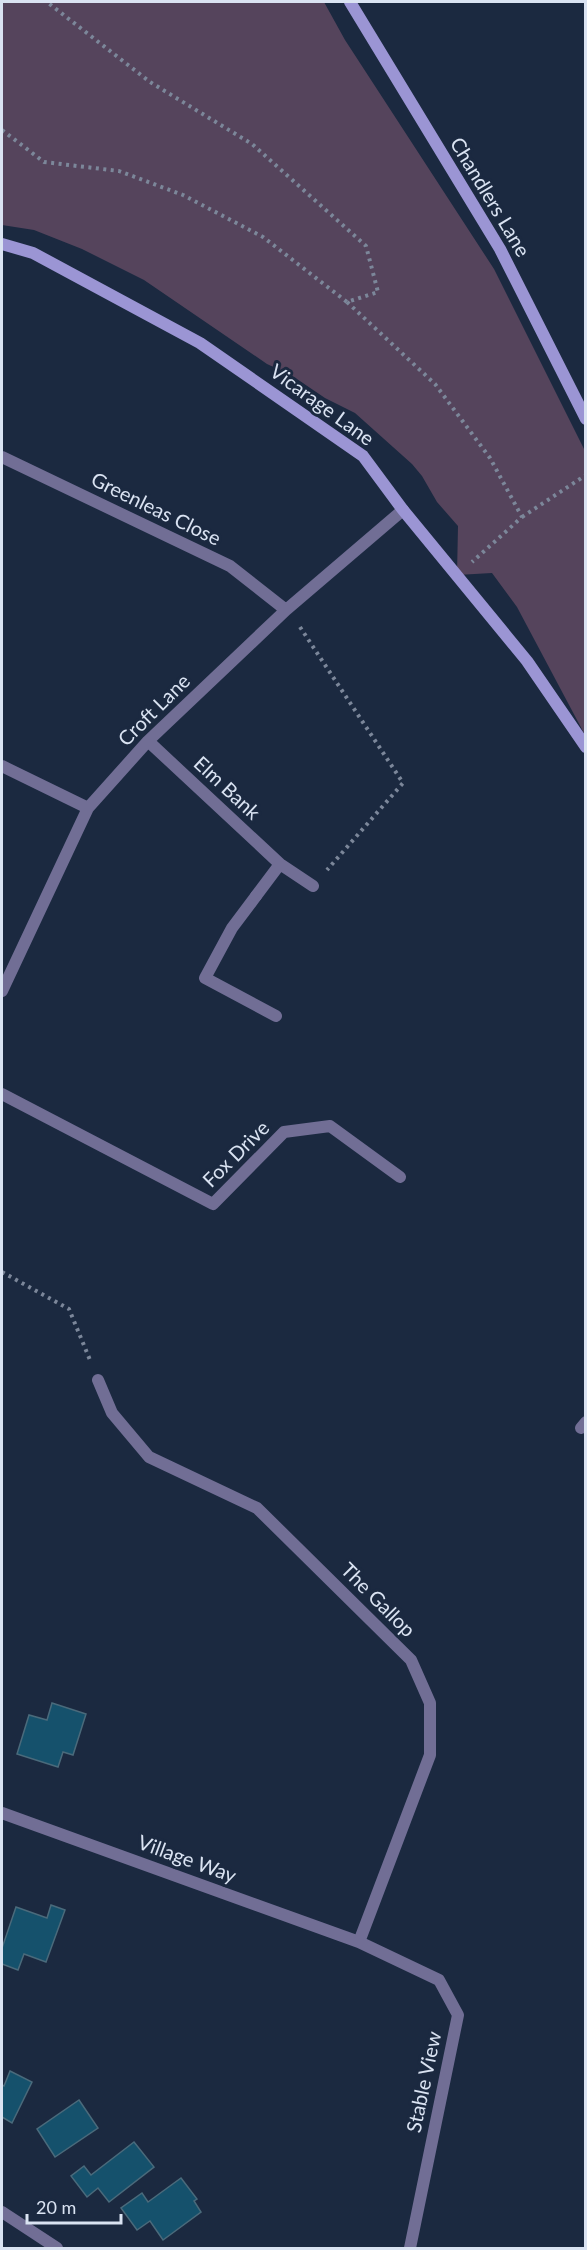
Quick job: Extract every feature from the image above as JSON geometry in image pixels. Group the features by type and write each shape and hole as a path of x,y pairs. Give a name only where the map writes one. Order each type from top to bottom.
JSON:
{"street":[{"name":"Chandlers Lane","path":"350,2 500,249 585,420"},
{"name":"Vicarage Lane","path":"2,244 33,253 200,343 363,456 403,510 527,661 585,747"},
{"name":"Greenleas Close","path":"2,457 230,566 287,609"},
{"name":"Croft Lane","path":"2,992 88,808 148,741 287,609 403,510"},
{"name":"Elm Bank","path":"148,741 280,864 313,886"},
{"path":"2,766 88,808"},
{"path":"276,1016 206,978 232,928 280,864"},
{"name":"Fox Drive","path":"2,1094 213,1204 284,1132 330,1126 400,1177"},
{"name":"The Gallop","path":"98,1380 111,1413 149,1457 257,1509 411,1660 430,1703 430,1755 359,1942"},
{"name":"Village Way","path":"2,1813 359,1942"},
{"name":"Stable View","path":"359,1942 439,1980 458,2015 410,2248"},
{"path":"2,2212 57,2248"}],"path":[{"path":"47,2 150,82 252,144 366,246 378,292 347,302"},
{"path":"2,130 44,162 119,171 183,195 262,237 347,302 435,384 490,458 522,517"},
{"path":"457,575 522,517 585,475"},
{"path":"287,609 403,783 313,886"},
{"path":"2,1272 69,1310 98,1380"}],"shaded area":[{"path":"2,2 324,2 345,40 494,269 585,451 585,735 517,607 492,573 457,575 458,526 437,502 412,464 355,413 325,398 291,375 267,364 144,280 82,249 34,230 2,225"}],"building":[{"path":"52,1703 86,1714 73,1755 63,1752 58,1767 17,1754 29,1715 47,1720"},
{"path":"51,1905 65,1910 46,1962 24,1954 18,1970 2,1964 2,1948 16,1907 47,1918"},
{"path":"10,2071 32,2082 12,2123 2,2117 2,2085 4,2086"},
{"path":"79,2100 98,2128 55,2157 37,2129"},
{"path":"134,2142 154,2167 109,2202 98,2188 87,2197 71,2176 84,2166 91,2175"},
{"path":"181,2178 197,2199 194,2201 201,2212 163,2240 150,2221 137,2230 121,2208 142,2193 148,2202"}]}
